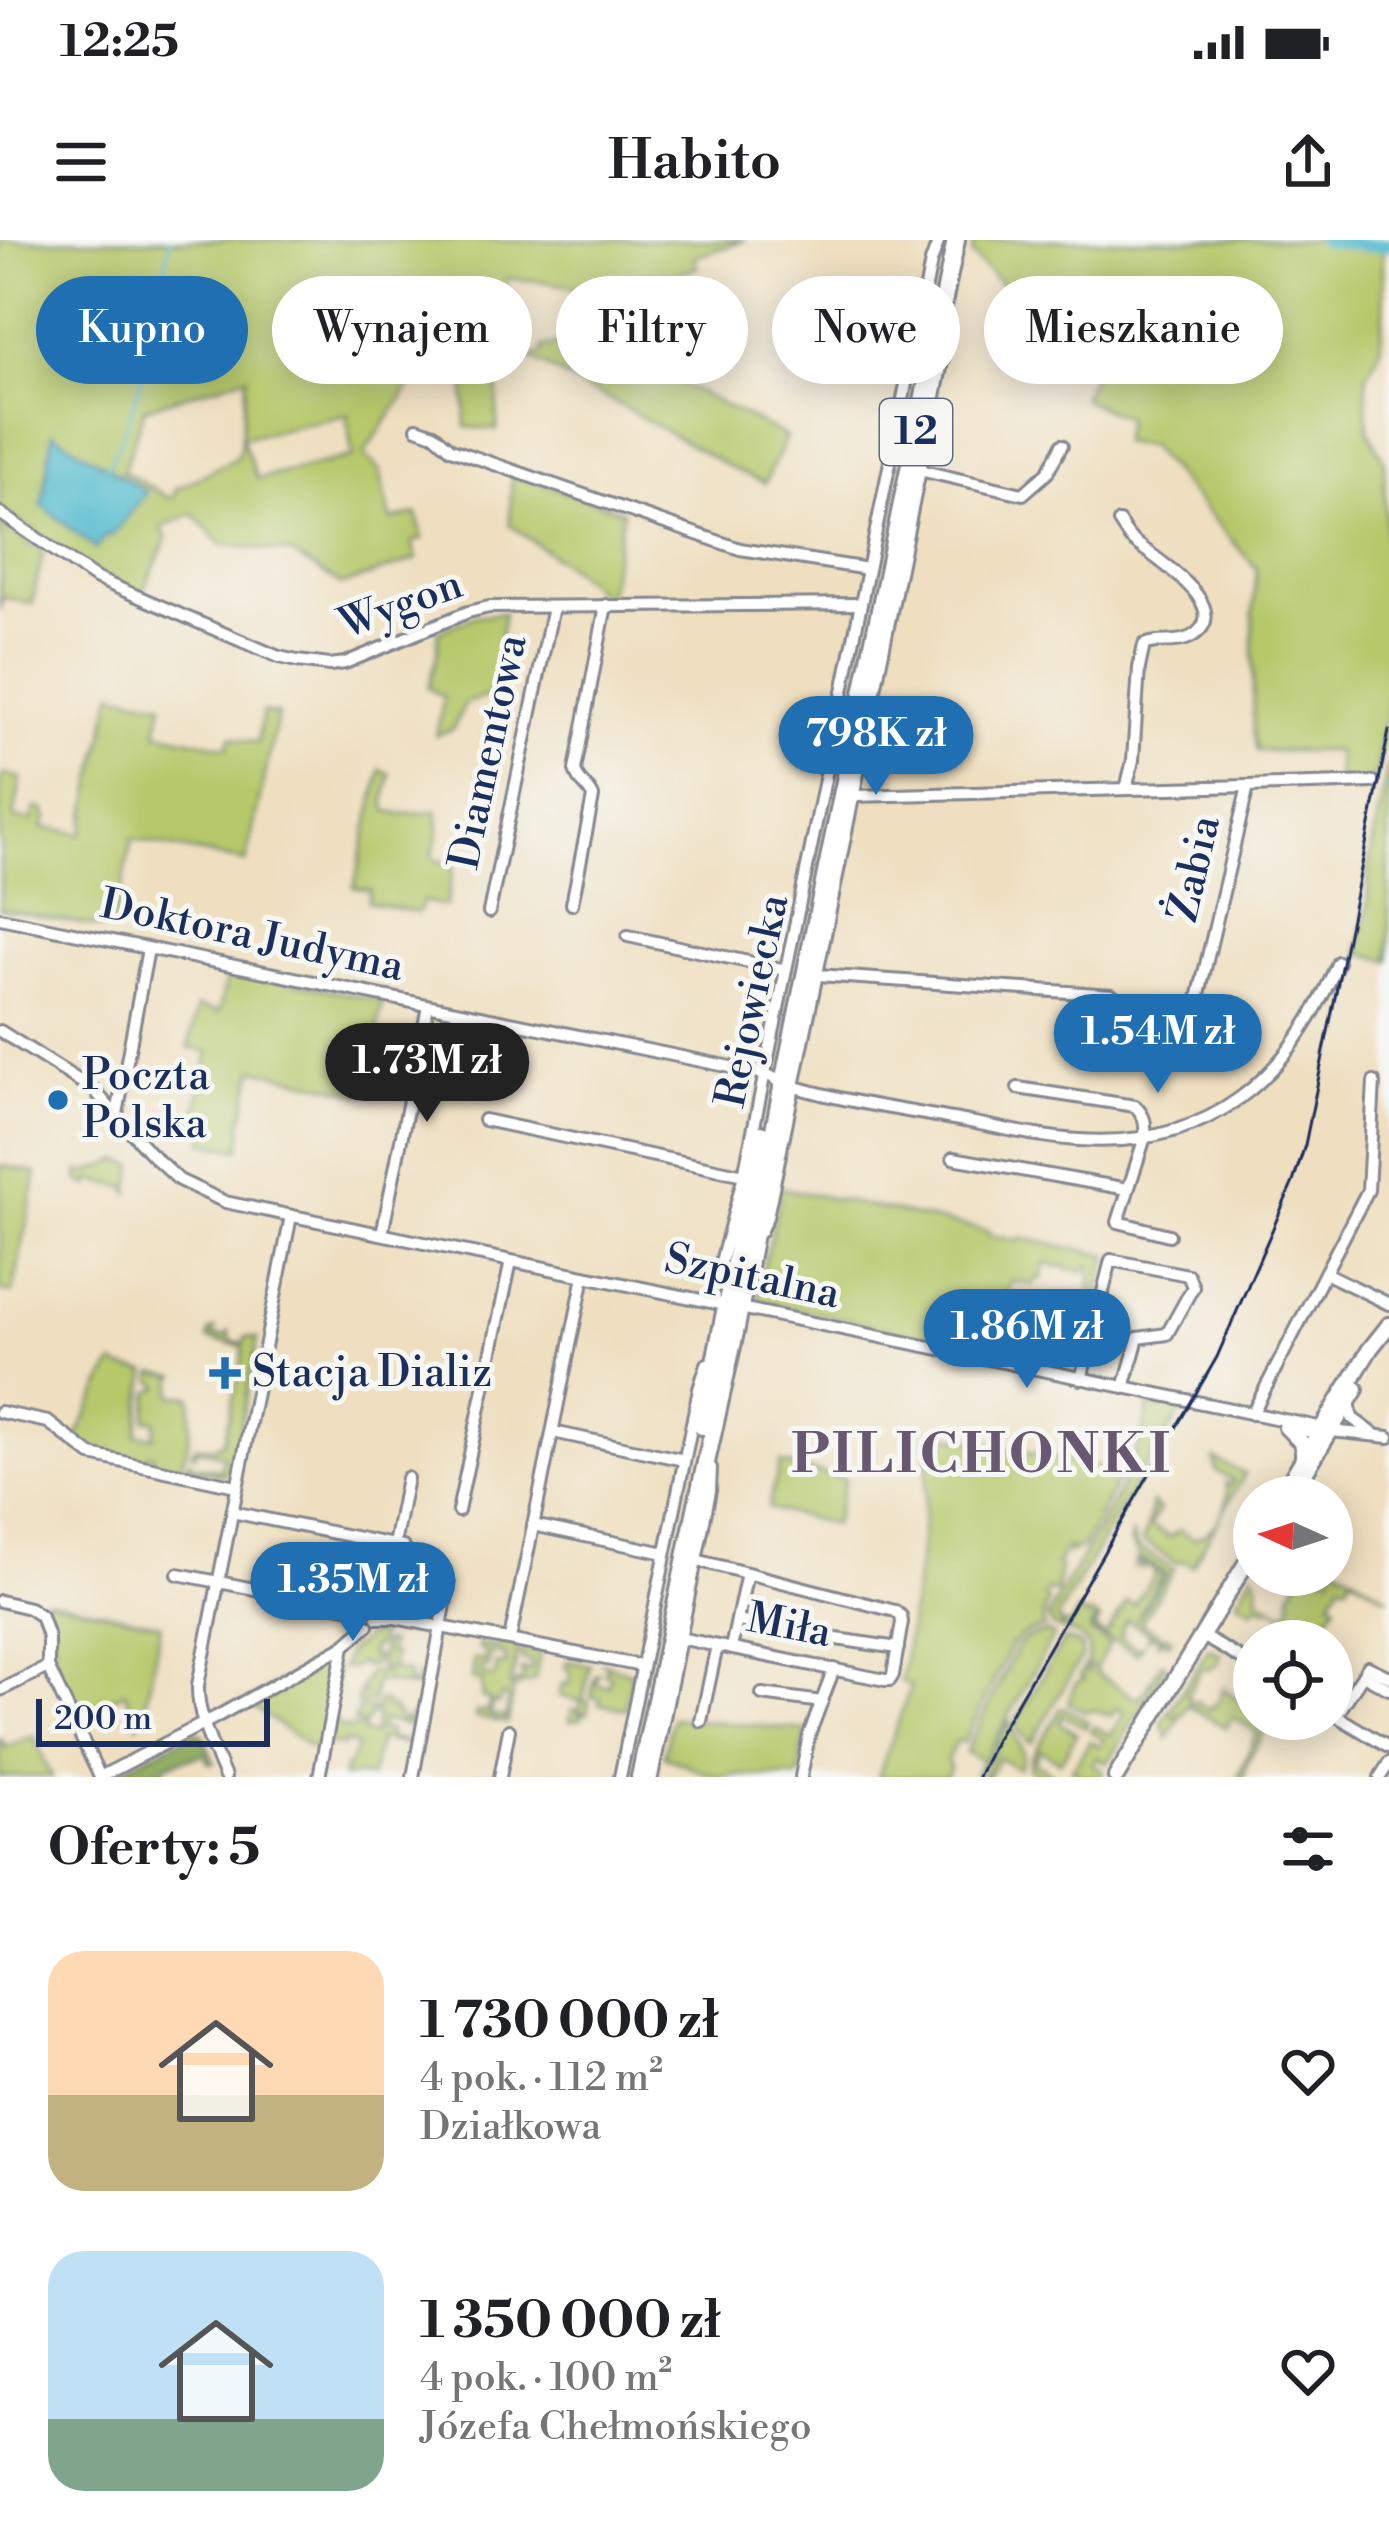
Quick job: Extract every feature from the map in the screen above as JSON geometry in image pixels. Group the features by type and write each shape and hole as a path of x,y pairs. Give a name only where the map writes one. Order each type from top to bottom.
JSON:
{"highway":[{"name":"Rejowiecka","path":"640,1777 707,1455 942,240"},
{"name":"Rejowiecka","path":"951,276 956,240"},
{"name":"Rejowiecka","path":"631,1777 720,1340 752,1245 779,1080 931,384"}],"main road":[{"path":"1292,1476 1349,1401 1389,1327"},
{"path":"1301,1476 1370,1348 1389,1327"},
{"path":"1286,1427 1303,1444 1303,1458"},
{"path":"1116,1777 1233,1585"}],"street":[{"path":"779,1080 786,970 931,262 942,240"},
{"path":"722,1258 744,1174 818,974 933,384"},
{"path":"417,428 434,434 451,449 740,549 868,568"},
{"path":"919,470 1023,494 1047,472 1062,445"},
{"name":"Wygon","path":"0,513 95,578 297,662 345,664 477,609 861,604"},
{"name":"Żabia","path":"1118,522 1128,536 1189,583 1204,613 1199,630 1191,637 1144,645 1126,789"},
{"path":"572,904 593,797 575,770 606,605"},
{"name":"Diamentowa","path":"489,912 553,607"},
{"name":"Żabia","path":"853,796 1373,782"},
{"name":"Żabia","path":"1189,1037 1248,786"},
{"name":"Doktora Judyma","path":"0,918 779,1080 906,1111 1094,1141 1170,1133 1228,1107 1274,1068 1300,1036 1338,962"},
{"path":"628,936 786,970"},
{"path":"117,1114 148,949"},
{"path":"818,974 1112,994"},
{"path":"382,1234 428,1006"},
{"name":"Szpitalna","path":"0,1031 88,1086 179,1180 225,1202 734,1306 900,1346 1254,1411 1286,1427 1324,1430"},
{"path":"1254,1411 1367,1190 1374,1082"},
{"path":"1018,1088 1135,1106 1146,1123 1145,1137 1118,1222 1168,1235"},
{"path":"484,1120 744,1174"},
{"path":"952,1158 1128,1189"},
{"path":"225,1777 204,1723 198,1685 291,1216"},
{"path":"1081,1379 1111,1259 1183,1273 1193,1287 1167,1334 1138,1338 1124,1388"},
{"path":"458,1511 512,1262"},
{"path":"1325,1273 1389,1304"},
{"path":"510,1640 584,1276"},
{"path":"620,1777 699,1389 720,1340"},
{"path":"1349,1401 1357,1423 1383,1437"},
{"path":"0,1412 48,1422 91,1455 236,1486"},
{"name":"Szpitalna","path":"1270,1418 1324,1430"},
{"path":"1324,1430 1383,1437"},
{"path":"553,1432 684,1460"},
{"name":"Rejowiecka","path":"652,1777 710,1491 707,1455"},
{"path":"394,1545 407,1478"},
{"path":"232,1512 403,1547 408,1554 395,1618"},
{"path":"533,1525 665,1553"},
{"path":"696,1560 896,1611 902,1622 898,1648 739,1621"},
{"path":"731,1648 747,1573"},
{"path":"178,1574 356,1610 370,1619 395,1618 642,1666"},
{"path":"413,1777 448,1582"},
{"path":"0,1600 41,1616 49,1637 49,1667 100,1777 344,1646 370,1619"},
{"path":"1202,1636 1233,1654"},
{"name":"Miła","path":"679,1638 885,1680 893,1675 898,1648"},
{"path":"319,1777 344,1646"},
{"path":"701,1721 717,1646"},
{"path":"0,1690 49,1667"},
{"path":"1353,1689 1368,1667 1389,1677"},
{"path":"801,1777 809,1736 834,1669"},
{"path":"1363,1675 1389,1689"},
{"path":"762,1694 822,1702"},
{"path":"1353,1726 1389,1746"},
{"path":"500,1777 509,1730"},
{"path":"1380,1777 1389,1762"}],"green space":[{"path":"0,240 746,240 694,257 697,267 673,276 556,276 556,284 532,280 532,276 272,276 272,384 412,384 364,454 380,471 391,520 417,514 423,539 412,542 417,559 342,585 290,553 221,544 193,513 161,528 167,538 142,594 93,572 0,509","holes":["36,276 248,276 248,384 241,438 347,415 352,457 257,479 242,439 237,457 175,490 169,498 123,471 145,408 222,384 36,384"]},
{"path":"1382,240 1380,350 1366,377 1368,430 1384,460 1389,699 1376,775 1338,781 1337,751 1257,751 1253,612 1257,569 1149,446 1121,442 1126,418 1082,399 1089,384 1283,384 1283,276 993,276 972,255 974,242"},
{"path":"555,345 556,372 532,359 542,353 543,346"},
{"path":"465,384 498,384 497,430 466,427"},
{"path":"579,384 682,384 786,437 765,483"},
{"path":"512,473 623,511 607,600 510,525"},
{"path":"1,523 43,553 32,604 3,597 0,610"},
{"path":"504,613 491,695 465,703 453,729 436,735 444,698 428,687 438,632 475,616"},
{"path":"113,693 163,703 157,732 227,747 231,737 257,743 263,712 278,715 246,862 132,839 114,930 0,909 0,778 6,774 21,778 14,818 32,821 35,808 44,809 47,819 42,827 82,834"},
{"path":"1389,761 1389,961 1359,952 1368,906 1368,869"},
{"path":"381,769 390,774 387,811 437,811 439,830 432,857 454,865 446,906 423,901 418,913 368,902 370,890 354,887"},
{"path":"228,969 383,1001 364,1094 254,1069 239,1150 203,1142 207,1124 194,1120 209,1052 189,1047 197,1007 219,1012"},
{"path":"120,1160 135,1166 129,1193 126,1187 91,1180 89,1186 78,1180 79,1171 86,1173"},
{"path":"0,1165 37,1173 13,1293 0,1291"},
{"path":"782,1188 988,1231 988,1235 1108,1255 1080,1366 1065,1366 1062,1361 1068,1361 1074,1331 1090,1296 1092,1265 1085,1272 1045,1263 1042,1279 1036,1278 1034,1285 1011,1281 1005,1312 978,1305 973,1326 1004,1326 1003,1332 1011,1333 1008,1340 998,1333 996,1337 969,1335 1005,1345 1008,1355 760,1301 759,1283"},
{"path":"215,1329 214,1335 225,1337 229,1332 231,1341 258,1339 232,1469 222,1475 187,1467 190,1460 192,1465 220,1470 224,1455 196,1448 191,1452 195,1446 214,1447 224,1440 243,1355 243,1346 208,1339"},
{"path":"116,1364 147,1372 137,1435 154,1437 156,1421 146,1419 150,1392 161,1387 153,1380 154,1373 178,1376 174,1377 173,1395 191,1396 189,1434 178,1469 157,1466 149,1454 144,1463 98,1454 75,1439"},
{"path":"1149,1406 1185,1407 1060,1613 1059,1629 1052,1626 1048,1618 1122,1484"},
{"path":"931,1432 1098,1467 1119,1478 1083,1547 1068,1553 1066,1547 1057,1565 1057,1591 1048,1590 1044,1596 1048,1601 1044,1628 1012,1644 964,1742 956,1741 946,1777 878,1777 911,1686 901,1682"},
{"path":"1214,1459 1245,1474 1233,1480 1216,1471"},
{"path":"780,1463 845,1479 834,1525 768,1508"},
{"path":"1233,1480 1233,1495 1221,1515 1226,1483"},
{"path":"1152,1503 1159,1510 1150,1526 1170,1537 1179,1530 1195,1539 1220,1517 1192,1566 1176,1563 1142,1541"},
{"path":"1132,1534 1138,1548 1174,1569 1141,1623 1172,1639 1168,1643 1161,1639 1157,1645 1159,1638 1147,1639 1148,1632 1127,1620 1120,1637 1138,1649 1143,1644 1137,1654 1092,1630 1098,1618 1095,1629 1106,1635 1127,1602 1134,1605 1156,1572 1145,1565 1139,1568 1143,1562 1162,1574 1136,1621 1166,1574 1142,1559 1135,1566 1138,1555 1130,1541"},
{"path":"1258,1596 1281,1612 1291,1607 1291,1596 1332,1596 1330,1600 1336,1604 1326,1620 1293,1620 1269,1605 1266,1609 1257,1604 1253,1610 1237,1600"},
{"path":"45,1599 161,1624 138,1724 125,1692 78,1715 57,1672"},
{"path":"1079,1611 1088,1617 1091,1614 1095,1619 1089,1631 1110,1644 1096,1673 1134,1697 1142,1696 1162,1663 1167,1666 1108,1763 1097,1757 1093,1764 1104,1771 1100,1777 1084,1777 1072,1770 1090,1741 1099,1747 1104,1740 1093,1728 1111,1735 1125,1713 1116,1708 1111,1716 1086,1712 1068,1702 1075,1684 1084,1679 1080,1676 1084,1667 1087,1673 1091,1667 1086,1665 1089,1651 1084,1641 1061,1630 1064,1624 1070,1626"},
{"path":"381,1626 370,1656 381,1658 382,1642 390,1643 391,1669 409,1673 408,1684 415,1685 418,1675 427,1677 425,1690 376,1680 372,1702 357,1703 358,1694 366,1694 360,1692 368,1673 386,1674 387,1670 372,1663 342,1668 348,1652"},
{"path":"1047,1632 1054,1635 975,1777 982,1760 966,1752 1017,1647"},
{"path":"1064,1639 1081,1646 1082,1656 1029,1742 1016,1722"},
{"path":"499,1643 516,1646 518,1651 510,1687 522,1680 521,1669 530,1671 532,1663 522,1660 522,1650 540,1653 535,1680 514,1688 508,1723 493,1721 494,1716 506,1718 508,1697 493,1703 489,1720 475,1717 476,1712 487,1712 490,1700 482,1698 482,1681 472,1679 474,1660 484,1661 485,1651 478,1649 479,1644 493,1646 488,1668 482,1667 481,1673 491,1678 497,1664 506,1665 506,1655 496,1653"},
{"path":"1209,1648 1221,1654 1218,1663 1209,1670 1202,1668 1182,1715 1172,1714 1179,1719 1168,1738 1162,1723"},
{"path":"323,1658 336,1670 320,1754 246,1702"},
{"path":"567,1661 590,1665 583,1700 589,1702 587,1714 570,1721 572,1709 580,1716 580,1701 559,1696 562,1684 568,1685"},
{"path":"600,1662 632,1673 626,1709 599,1704 600,1698 591,1697 595,1676 599,1674 595,1684 609,1686 611,1676"},
{"path":"1223,1688 1233,1695 1233,1717 1226,1728 1191,1707 1197,1701 1209,1710 1216,1706"},
{"path":"378,1701 393,1708 398,1719 419,1718 418,1727 382,1721 380,1730 389,1732 388,1738 408,1743 410,1736 416,1737 414,1746 379,1739 371,1777 343,1777 357,1746 345,1741 343,1746 328,1743 333,1719 341,1727 364,1726 363,1733 374,1735 374,1714 365,1724 354,1722 359,1707 376,1710"},
{"path":"1060,1709 1088,1722 1085,1728 1063,1715 1059,1722 1077,1734 1060,1762 1041,1750 1034,1762 1053,1774 1039,1777 1029,1769 1030,1760"},
{"path":"672,1718 807,1730 798,1777 717,1777 664,1756"},
{"path":"1009,1722 1022,1750 1022,1762 1018,1769 999,1758 988,1777 982,1777"},
{"path":"195,1732 203,1735 214,1763 207,1762 205,1754 164,1765 165,1772 159,1774 157,1770 145,1777 106,1777"},
{"path":"34,1736 52,1777 0,1777 0,1737 5,1747"},
{"path":"1254,1740 1260,1740 1244,1777 1238,1777"}],"water":[{"path":"53,433 147,492 96,549 42,505"}],"waterway":[{"path":"107,469 139,386 170,240"},
{"path":"1324,240 1389,244"}],"railway":[{"path":"978,1777 1217,1357 1293,1182 1305,1145 1389,731"}],"place":[{"name":"Poczta Polska","path":"58,1100"},
{"name":"Stacja Dializ","path":"225,1373"}],"district":[{"name":"PILICHONKI","path":"982,1456"}]}
